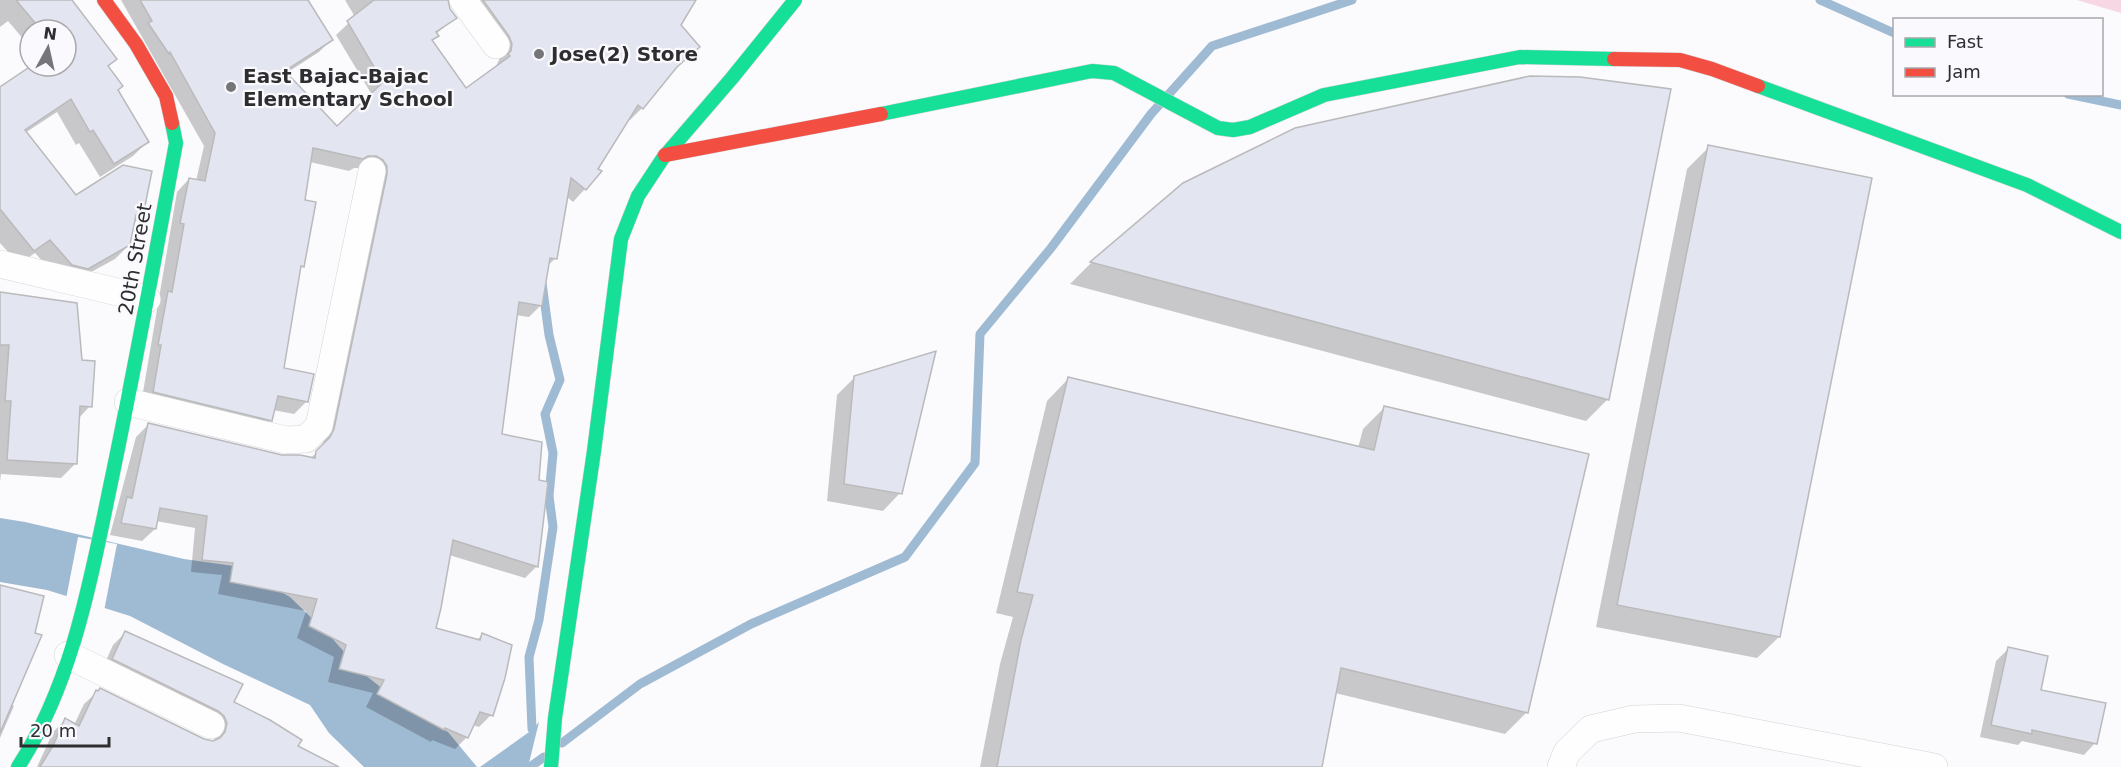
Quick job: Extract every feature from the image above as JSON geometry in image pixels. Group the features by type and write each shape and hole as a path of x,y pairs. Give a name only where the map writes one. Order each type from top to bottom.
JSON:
{"street":[{"name":"20th Street","path":"18,767 36,739 54,696 84,609 129,402 176,143 166,96 136,44 104,0"},
{"path":"464,0 496,45"},
{"path":"551,767 555,718 594,451 621,239 627,215 653,170 724,88 795,0"},
{"path":"665,155 783,134 1092,71 1114,73 1218,128 1233,130 1250,127 1324,95 1520,57 1680,60 1712,69 2027,185 2121,232"},
{"path":"129,402 286,440 306,439 319,426 372,171"},
{"path":"0,264 147,299"},
{"path":"68,655 211,725"},
{"path":"1561,767 1567,752 1591,729 1634,719 1678,718 1934,767"}],"shaded area":[{"path":"2077,0 2121,0 2121,13"}],"water":[{"path":"0,518 184,559 234,566 290,597 330,636 364,674 408,709 448,732 477,767 364,767 329,733 310,705 223,664 130,616 47,590 0,582"},
{"path":"539,722 528,767 480,767 532,730"}],"pier":[{"path":"78,537 117,544 104,611 66,599"}],"building":[{"path":"16,0 72,0 117,59 108,66 123,86 118,90 149,142 114,164 93,130 90,132 71,99 25,130 76,195 123,165 152,171 143,216 136,215 130,245 88,269 72,265 50,240 34,251 0,209 0,87 18,75 18,78 78,78 78,18 31,18"},
{"path":"140,0 308,0 333,40 285,71 337,126 383,82 347,21 374,0 448,0 450,9 457,18 436,32 439,36 432,40 466,88 510,56 508,54 511,51 512,44 509,36 483,0 696,0 681,25 700,47 677,67 643,109 638,105 598,169 602,171 586,190 571,178 557,259 550,258 542,306 519,302 502,434 542,442 539,480 548,482 538,567 453,540 436,628 480,640 482,633 512,645 493,716 480,712 468,738 445,728 444,730 377,694 384,680 339,669 346,645 309,626 317,599 230,582 233,563 202,560 207,516 160,508 156,529 121,523 127,497 132,498 148,423 282,455 315,458 316,451 330,437 334,429 387,174 387,166 376,156 363,159 313,148 305,200 316,202 304,267 301,266 284,368 314,374 308,402 278,396 272,421 153,392 161,345 158,345 168,291 172,292 184,224 180,223 189,178 205,181 215,133 170,52 169,54 148,23 152,21"},
{"path":"1530,76 1580,77 1671,89 1609,400 1090,262 1183,183 1295,128"},
{"path":"1708,145 1872,178 1780,637 1617,605"},
{"path":"0,292 77,303 82,360 95,361 92,407 80,406 77,464 7,460 11,401 5,401 9,345 0,345"},
{"path":"936,351 902,494 844,484 854,376"},
{"path":"1068,377 1374,450 1384,406 1589,454 1528,713 1341,668 1322,767 997,767 1021,640 1033,595 1017,592"},
{"path":"0,585 44,596 35,633 42,635 0,733"},
{"path":"125,631 243,684 234,702 270,720 302,740 298,746 339,767 40,767 53,746 65,718 79,726 96,690 100,688 204,739 213,741 225,732 227,723 218,711 112,659"},
{"path":"2008,647 2048,656 2041,690 2106,703 2097,744 2032,730 2032,734 1991,725"}],"waterway":[{"path":"562,743 640,684 751,624 905,557 975,463 980,334 1051,248 1151,114 1212,46 1352,0"},
{"path":"1820,0 1893,33"},
{"path":"2078,96 2121,105"},
{"path":"532,729 529,657 539,620 553,527 549,496 553,453 545,414 560,380 549,335 542,283"},
{"path":"530,767 544,757"}],"traffic: fast":[{"path":"551,767 555,718 594,451 621,239 638,196 663,158 795,0"},
{"path":"881,114 1092,71 1114,73 1218,128 1233,130 1250,127 1324,95 1520,57 1614,59"},
{"path":"1758,86 2027,185 2121,232"},
{"path":"18,767 37,735 66,667 86,596 103,523 176,143 172,123"}],"traffic: jam":[{"path":"104,0 136,44 166,96 172,123"},
{"path":"1614,59 1680,60 1758,86"},
{"path":"665,155 881,114"}],"place":[{"name":"Jose(2) Store","path":"539,54"},
{"name":"East Bajac-Bajac Elementary School","path":"231,87"}]}
